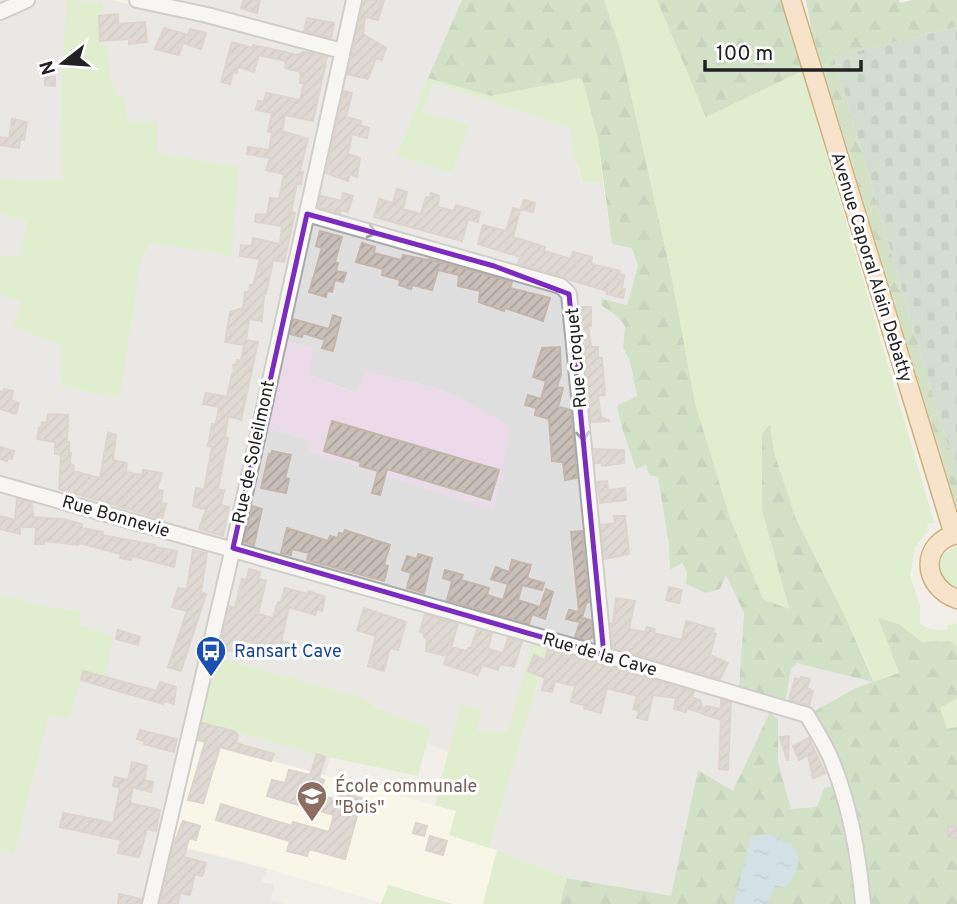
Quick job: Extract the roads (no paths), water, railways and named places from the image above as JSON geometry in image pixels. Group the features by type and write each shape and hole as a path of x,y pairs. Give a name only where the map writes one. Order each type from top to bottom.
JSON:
{"main road":[{"name":"Avenue Caporal Alain Debatty","path":"791,0 955,534"},
{"path":"955,534 936,547 929,568 937,588 957,599"}],"street":[{"path":"0,12 27,0"},
{"path":"136,0 207,15 342,51"},
{"name":"Rue de Soleilmont","path":"150,904 233,548 354,0"},
{"name":"Rue Croquet","path":"307,214 494,265 561,286 569,294 604,655"},
{"name":"Rue Bonnevie","path":"0,484 233,548"},
{"name":"Rue de la Cave","path":"233,548 807,715 833,763 844,796 860,872 863,904"}],"water":[{"path":"765,834 793,847 799,860 797,869 785,889 775,885 767,904 734,904 751,836"}],"place":[{"name":"Ransart Cave","path":"211,678"},
{"name":"École communale \"Bois\"","path":"312,823"}]}
